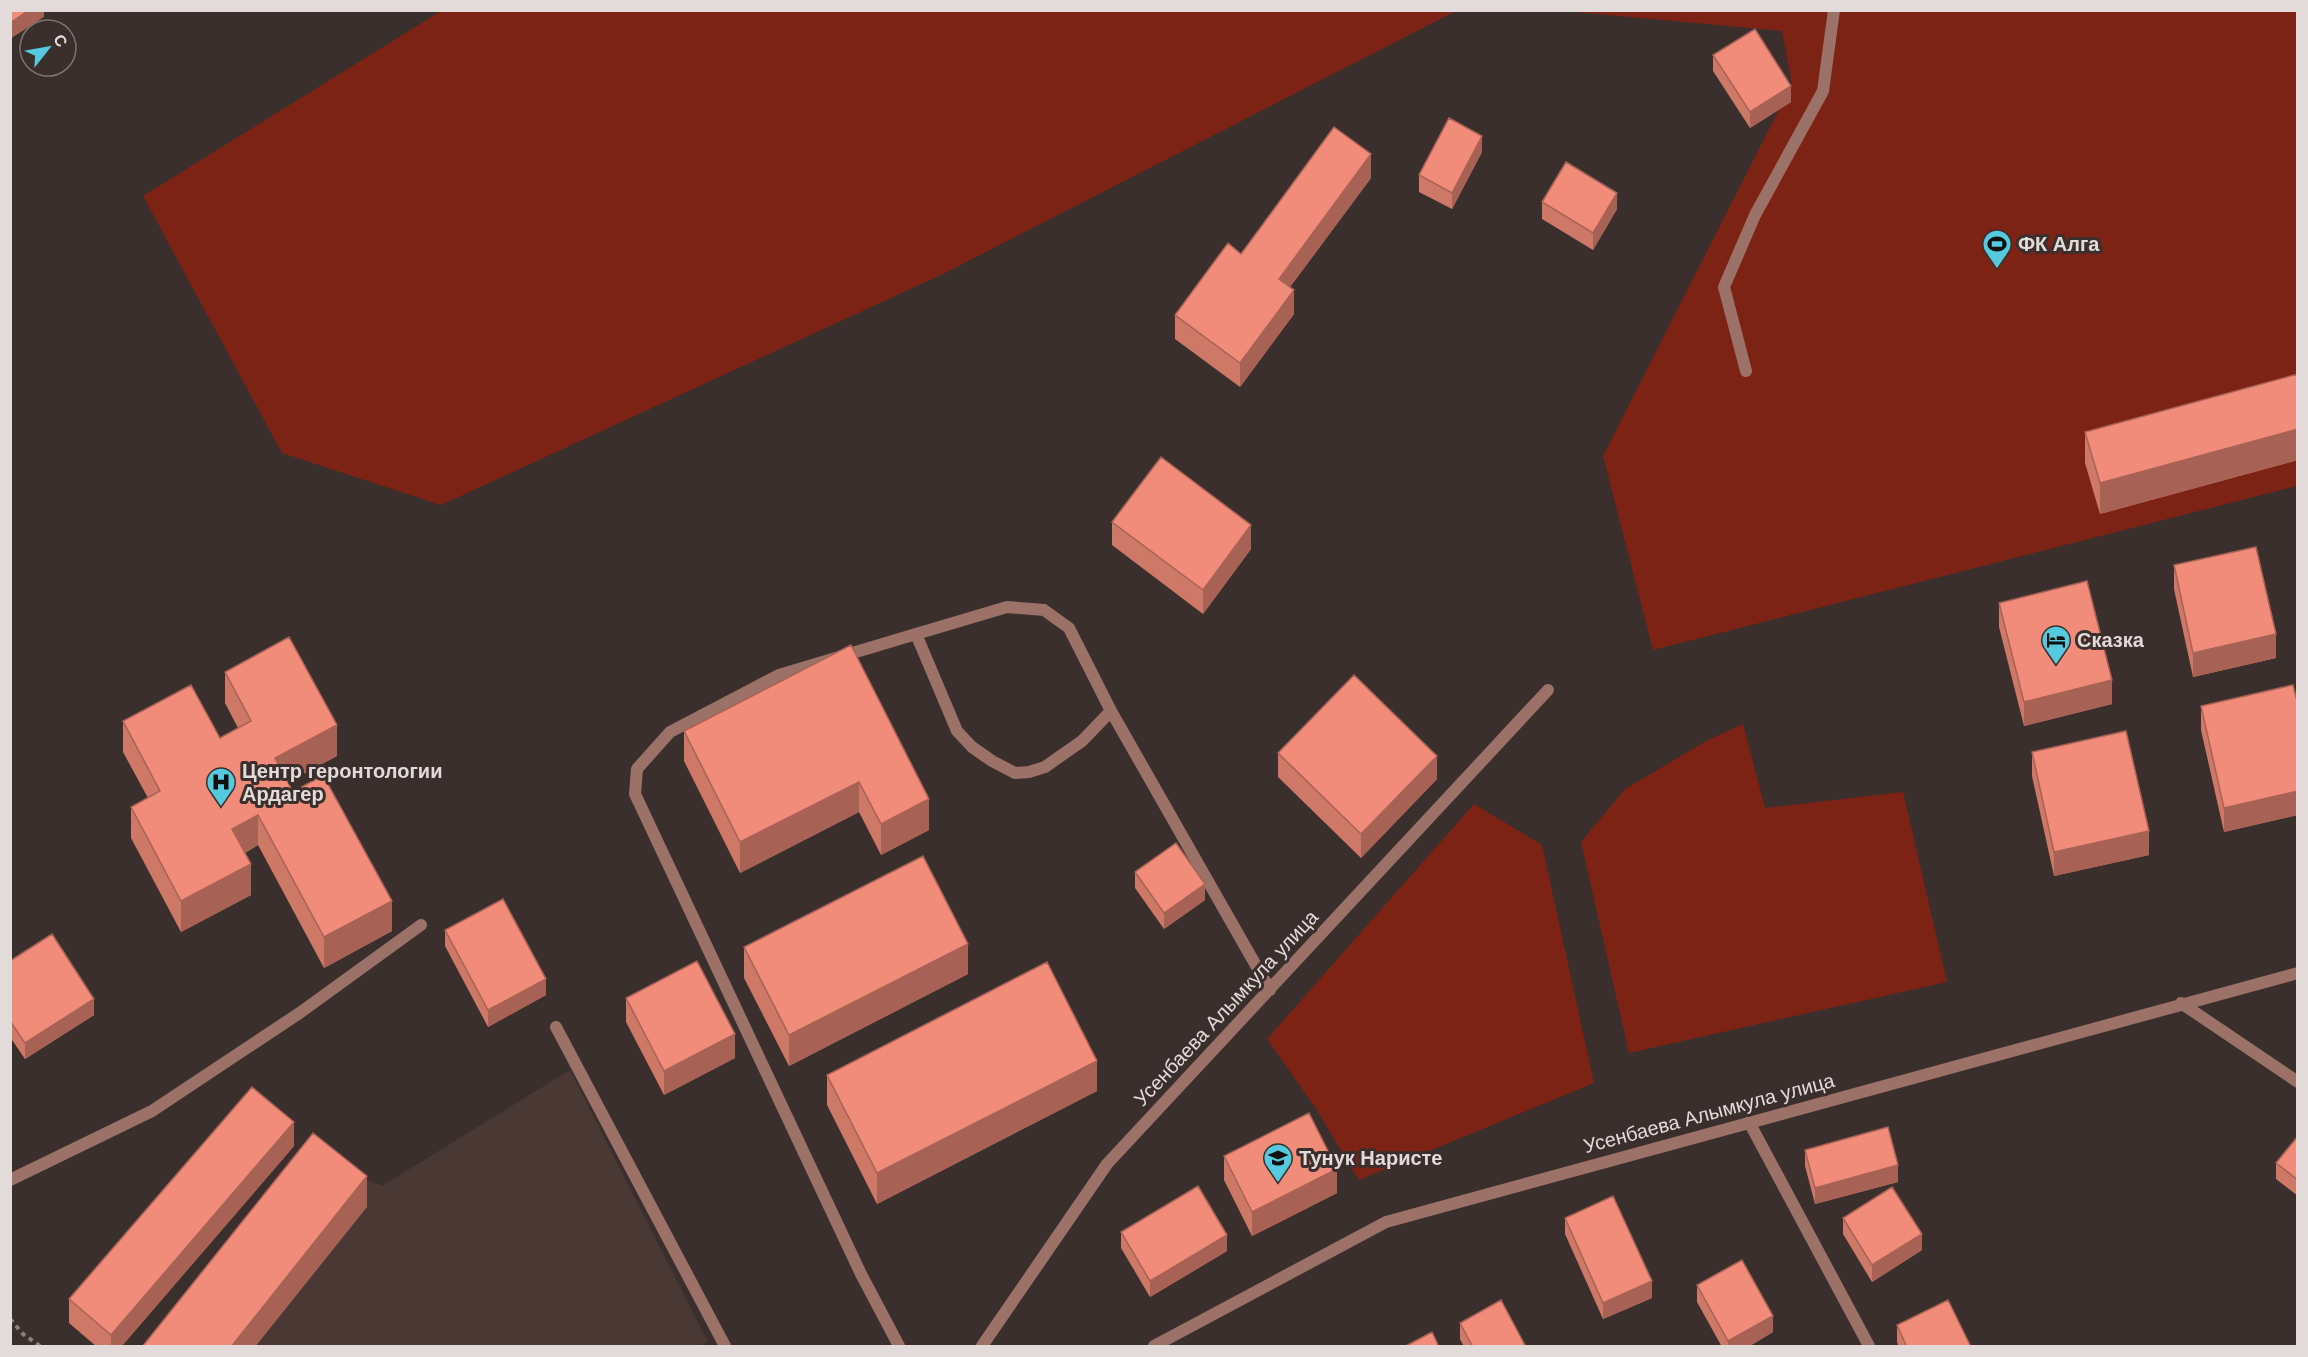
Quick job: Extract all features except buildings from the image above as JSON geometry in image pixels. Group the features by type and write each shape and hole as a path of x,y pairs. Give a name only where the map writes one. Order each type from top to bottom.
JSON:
{"street":[{"path":"1746,371 1724,287 1755,215 1823,92 1834,10"},
{"path":"899,1347 856,1263 635,794 637,769 670,732 779,675 1007,607 1044,610 1069,628 1111,711 1270,990"},
{"path":"916,634 957,731 972,747 992,761 1016,773 1045,767 1082,741 1111,711"},
{"name":"Усенбаева Алымкула улица","path":"982,1347 1107,1164 1548,690"},
{"path":"10,1180 152,1111 301,1012 421,926"},
{"name":"Усенбаева Алымкула улица","path":"1154,1347 1386,1222 2181,1003 2298,973"},
{"path":"2181,1003 2298,1082"},
{"path":"556,1027 725,1347"},
{"path":"1749,1122 1869,1347"}],"path":[{"path":"10,1318 23,1334 40,1347"}],"shaded area":[{"path":"442,10 1456,11 943,274 441,505 282,453 143,196"},
{"name":"ФК Алга","path":"1564,11 2297,11 2297,486 1653,650 1603,456 1792,84 1782,31"},
{"path":"1743,724 1765,808 1903,792 1947,982 1629,1053 1581,842 1625,789 1706,741"},
{"path":"1474,804 1542,845 1594,1083 1359,1180 1315,1107 1267,1039"},
{"path":"570,1070 708,1342 699,1346 160,1346 310,1156 382,1186"}],"place":[{"name":"ФК Алга","path":"1997,270"},
{"name":"Сказка","path":"2056,666"},
{"name":"Центр геронтологии Ардагер","path":"221,808"},
{"name":"Тунук Наристе","path":"1278,1184"}]}
